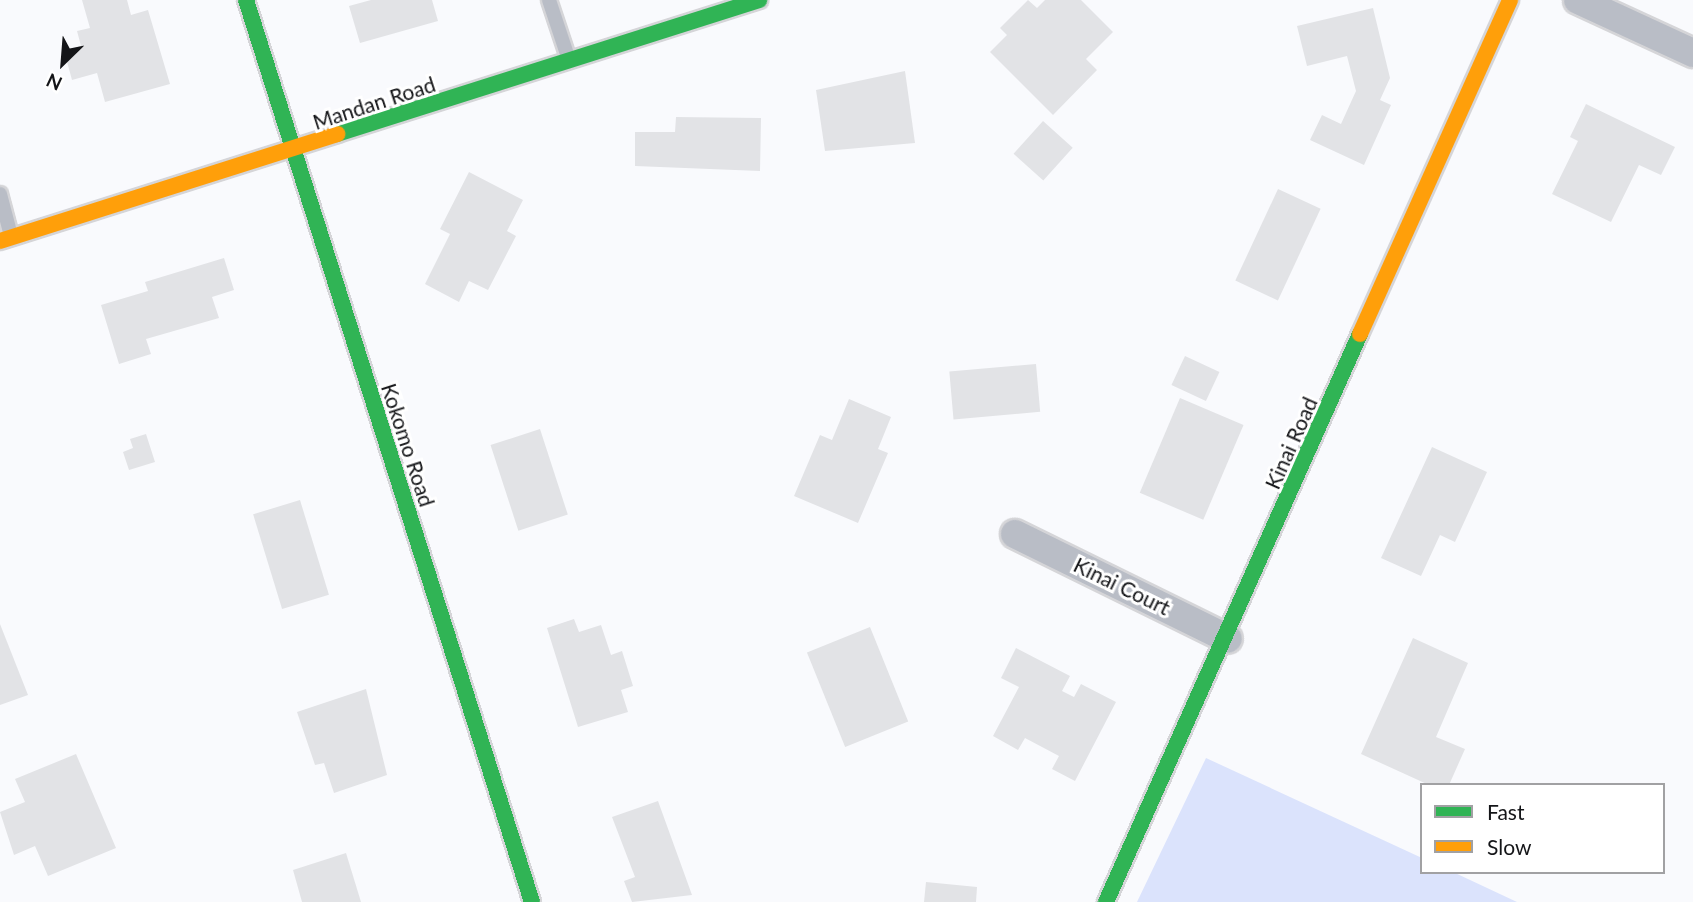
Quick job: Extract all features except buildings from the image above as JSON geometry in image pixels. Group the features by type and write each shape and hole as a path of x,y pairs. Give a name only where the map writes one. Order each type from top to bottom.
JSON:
{"street":[{"name":"Kokomo Road","path":"246,0 532,902"},
{"name":"Mandan Road","path":"6,239 292,152 759,0"},
{"name":"Kinai Road","path":"1106,902 1228,639 1510,0"},
{"path":"1578,0 1693,53"},
{"name":"Kinai Court","path":"1015,534 1228,639"}],"lane":[{"path":"549,0 569,62"},
{"path":"0,194 6,239"}],"shaded area":[{"path":"1206,758 1420,857 1420,874 1457,874 1517,902 1137,902"}],"traffic: fast":[{"path":"246,0 532,902"},
{"path":"337,134 759,0"},
{"path":"1106,902 1360,334"}],"traffic: slow":[{"path":"1360,334 1510,0"},
{"path":"0,241 337,134"}]}
